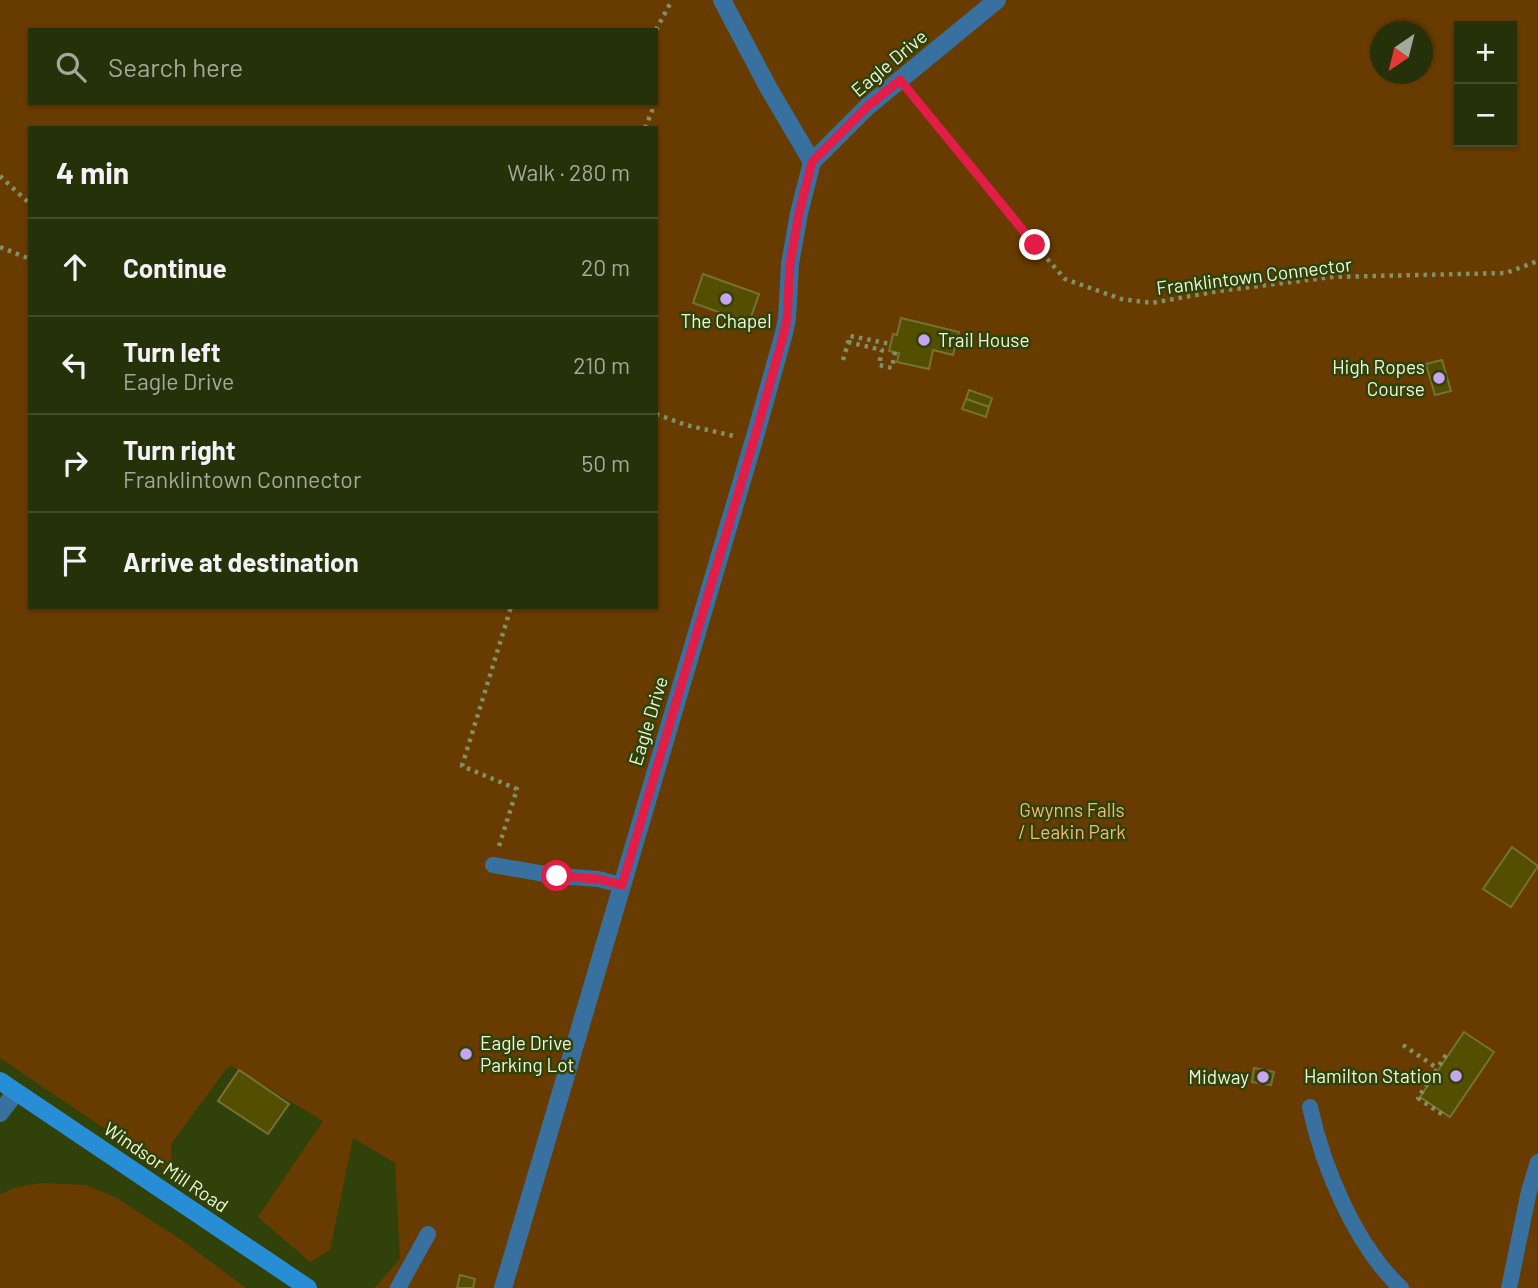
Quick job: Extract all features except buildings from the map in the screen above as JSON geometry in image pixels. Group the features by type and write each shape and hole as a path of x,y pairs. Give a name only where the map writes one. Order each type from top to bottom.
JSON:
{"main road":[{"name":"Windsor Mill Road","path":"0,1081 308,1288"}],"street":[{"path":"722,0 768,88 812,162"},
{"name":"Eagle Drive","path":"503,1288 756,433 787,319 790,264 812,162 867,107 997,0"},
{"path":"0,1113 16,1092"}],"lane":[{"path":"494,865 557,876 598,879 622,885"},
{"path":"1310,1107 1327,1169 1349,1216 1371,1251 1401,1288"},
{"path":"1509,1288 1529,1191 1538,1162"},
{"path":"398,1288 428,1234"}],"path":[{"path":"657,28 672,0"},
{"name":"Franklintown Connector","path":"900,80 1065,279 1121,299 1152,303 1219,291 1332,277 1506,273 1538,261"},
{"path":"647,126 652,105"},
{"path":"0,176 28,202"},
{"path":"0,247 28,258"},
{"path":"843,360 850,336 891,344"},
{"path":"848,342 882,350 879,365 892,368 895,352"},
{"path":"658,415 686,425 739,437 756,433"},
{"path":"494,865 517,789 462,766 510,609"},
{"path":"1403,1045 1437,1068"},
{"path":"1446,1055 1418,1098 1446,1117"}],"green space":[{"name":"Gwynns Falls / Leakin Park","path":"0,0 1538,0 1538,1288 374,1288 400,1259 395,1163 353,1138 330,1250 310,1262 258,1217 323,1121 231,1066 171,1144 172,1174 0,1058"},
{"path":"42,1183 86,1185 117,1198 183,1241 246,1288 0,1288 0,1194 17,1187"}],"place":[{"name":"The Chapel","path":"726,299"},
{"name":"Trail House","path":"924,340"},
{"name":"High Ropes Course","path":"1439,378"},
{"name":"Eagle Drive Parking Lot","path":"466,1054"},
{"name":"Hamilton Station","path":"1456,1076"},
{"name":"Midway","path":"1263,1077"}],"route":[{"path":"557,876 598,879 622,885 784,333 790,264 812,162 867,107 900,80 1035,245"}]}
